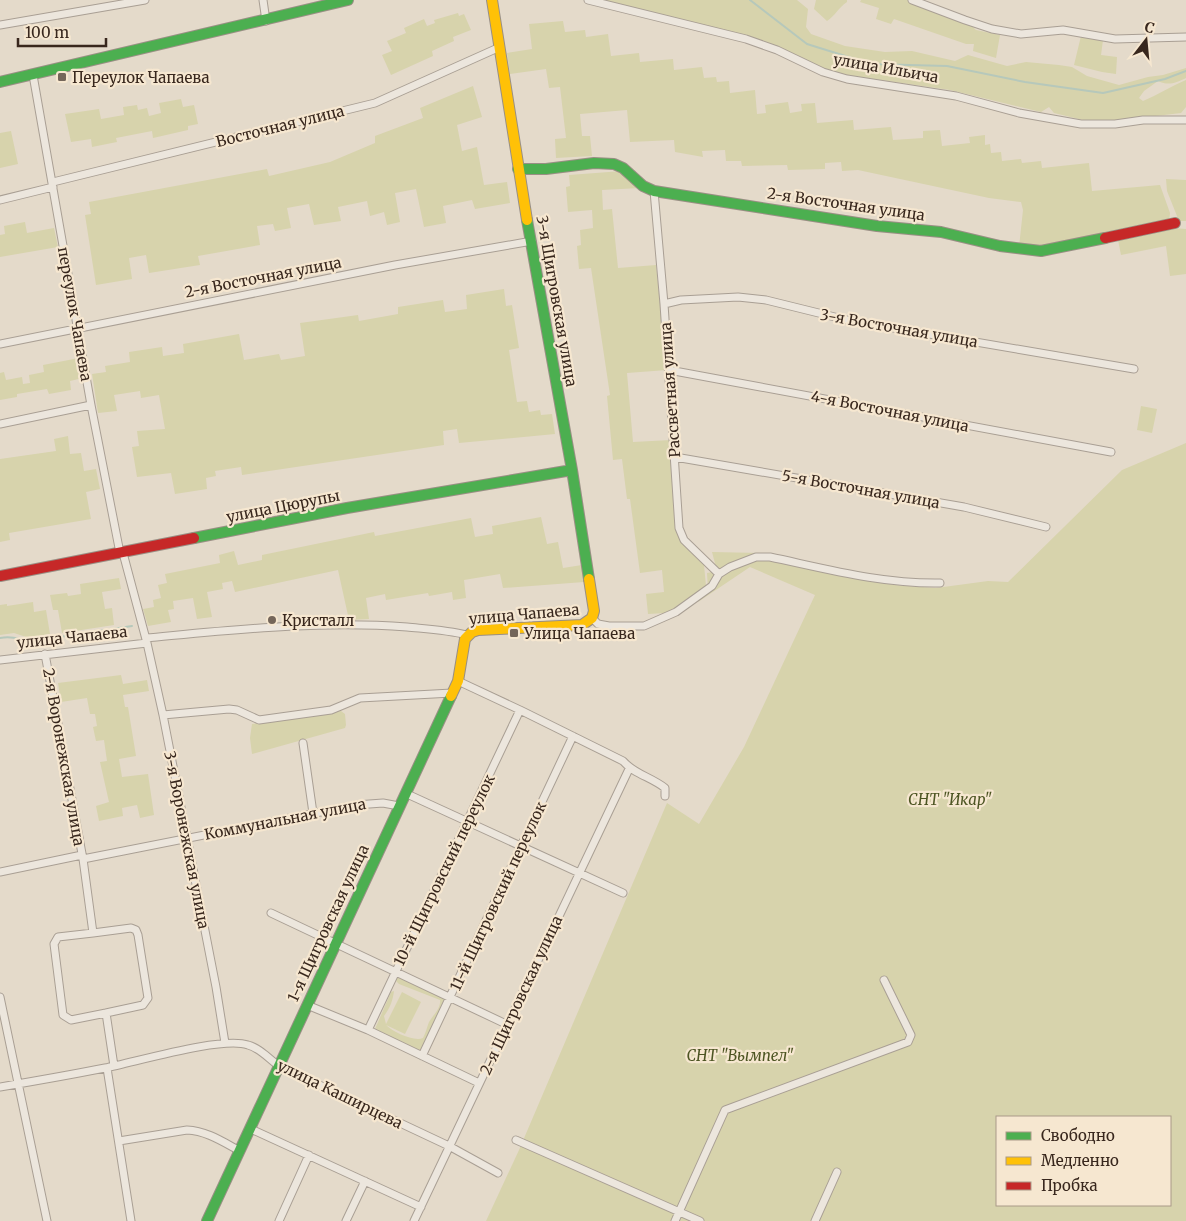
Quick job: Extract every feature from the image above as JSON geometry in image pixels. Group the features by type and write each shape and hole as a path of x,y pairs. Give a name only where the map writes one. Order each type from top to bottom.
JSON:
{"street":[{"path":"0,25 144,0"},
{"path":"263,0 266,20"},
{"path":"0,82 348,0"},
{"name":"3-я Щигровская улица","path":"492,0 518,169 572,470 594,607"},
{"name":"улица Ильича","path":"588,0 746,39 777,50 822,72 846,79 956,96 1019,113 1081,124 1115,124 1142,120 1186,120"},
{"path":"912,0 974,23 1020,34 1062,30 1115,40 1186,37"},
{"name":"Восточная улица","path":"0,200 53,184 375,103 500,47"},
{"name":"переулок Чапаева","path":"33,74 91,405 121,553 146,641"},
{"name":"2-я Восточная улица","path":"518,169 546,169 594,163 614,164 623,168 643,186 654,191 877,226 941,232 1030,251 1041,251 1175,223"},
{"name":"Рассветная улица","path":"654,191 669,370 679,528 684,540 719,574"},
{"name":"2-я Восточная улица","path":"0,344 395,265 532,241"},
{"name":"3-я Восточная улица","path":"664,304 681,300 738,297 766,300 847,320 1134,369"},
{"name":"4-я Восточная улица","path":"669,370 1111,452"},
{"path":"0,424 91,405"},
{"name":"5-я Восточная улица","path":"674,457 964,507 1046,527"},
{"name":"улица Цюрупы","path":"0,576 347,508 572,470"},
{"path":"592,618 598,624 609,626 644,626 676,612 712,586 719,574 730,567 756,557 770,557 866,578 918,584 940,583"},
{"name":"улица Чапаева","path":"0,660 261,628 373,624 453,631 467,636 478,630 586,624 592,618 594,607"},
{"name":"1-я Щигровская улица","path":"207,1221 458,681 462,647 467,636"},
{"name":"3-я Воронежская улица","path":"146,641 188,838 225,1043"},
{"name":"2-я Воронежская улица","path":"46,654 82,857 93,933"},
{"path":"458,681 623,761 629,769 658,782 665,788 665,796"},
{"path":"163,715 229,709 244,712 252,718 259,720 331,710 360,698 452,693"},
{"name":"10-й Щигровский переулок","path":"368,1030 520,710"},
{"name":"11-й Щигровский переулок","path":"422,1056 573,736"},
{"path":"303,743 313,813"},
{"name":"2-я Щигровская улица","path":"414,1221 506,1024 629,769"},
{"path":"405,793 623,892"},
{"name":"Коммунальная улица","path":"0,872 373,803 399,806"},
{"path":"271,913 506,1024"},
{"path":"131,928 136,930 148,998 143,1005 106,1013 71,1020 63,1015 55,940 58,938 131,928"},
{"path":"675,1221 725,1110 908,1042 912,1035 884,980"},
{"path":"0,997 46,1221"},
{"path":"307,1005 368,1030 478,1084"},
{"path":"106,1013 119,1141 132,1221"},
{"name":"улица Каширцева","path":"0,1088 225,1043 248,1045 257,1049 279,1066 449,1146 498,1173"},
{"path":"251,1128 420,1207"},
{"path":"119,1141 196,1130 204,1132 240,1151"},
{"path":"516,1140 700,1221"},
{"path":"279,1221 309,1155"},
{"path":"815,1221 837,1172"},
{"path":"346,1221 365,1181"}],"green space":[{"path":"604,0 797,0 808,9 806,27 811,34 845,46 885,52 912,51 955,61 968,55 1007,66 1026,62 1059,65 1072,67 1087,76 1119,85 1186,68 1186,78 1172,83 1158,81 1144,91 1139,98 1143,101 1186,80 1186,107 1181,113 1105,122 1087,121 1054,113 1049,107 1041,112 950,90 839,74 748,37"},
{"path":"816,0 847,0 847,2 827,21 814,9"},
{"path":"861,0 908,0 970,24 976,30 1000,35 996,58 973,51 974,44 966,44 894,19 891,24 876,19 879,8 860,2"},
{"path":"458,13 459,16 464,14 471,30 453,37 454,41 432,51 433,56 391,75 382,55 392,51 387,41 406,33 404,28 424,19 427,26 435,23 434,20"},
{"path":"563,21 565,32 585,30 586,37 608,34 611,56 639,53 640,62 673,59 674,70 702,67 704,78 716,77 717,82 729,81 730,93 755,90 757,114 766,113 765,105 788,102 790,113 802,111 801,104 815,103 817,123 853,120 854,130 891,127 893,140 923,138 923,131 940,130 942,146 970,143 969,137 985,135 985,145 990,144 991,153 1001,152 1002,161 1021,159 1022,163 1041,161 1042,168 1089,163 1092,191 1160,185 1170,213 1169,222 1045,245 1019,247 1023,210 1021,202 989,198 858,170 842,171 841,162 825,163 825,169 788,170 787,165 742,166 741,161 726,161 725,150 702,151 703,157 675,152 674,140 630,142 627,110 580,114 582,136 590,136 592,156 556,158 555,139 566,138 560,87 549,88 546,69 510,74 507,53 532,49 529,24"},
{"path":"1081,36 1103,40 1101,55 1117,57 1116,74 1074,65"},
{"path":"473,86 482,117 457,125 462,151 477,147 484,185 507,182 510,203 475,209 472,200 443,206 446,223 424,227 416,189 395,193 400,222 387,225 384,212 370,216 367,201 338,207 341,221 314,225 309,204 287,208 291,228 275,231 273,224 257,226 260,245 198,256 200,265 149,273 146,255 129,258 132,279 96,285 85,215 91,214 89,202 267,169 269,176 330,162 375,143 375,136 423,118 420,108"},
{"path":"181,99 183,107 194,105 198,124 188,126 188,130 153,138 152,131 116,138 117,142 92,147 91,139 71,142 65,114 99,109 101,119 124,115 123,107 137,105 138,110 147,108 149,116 161,113 159,103"},
{"path":"11,131 18,164 0,168 0,133"},
{"path":"622,171 640,188 602,190 603,210 612,209 618,268 656,265 667,370 627,373 633,442 671,440 681,541 704,565 706,586 676,608 665,613 648,614 646,594 664,592 662,570 640,573 630,499 627,499 622,459 613,460 607,396 610,395 591,268 579,269 577,246 581,245 580,230 593,228 592,210 568,212 566,187 570,186 569,175"},
{"path":"1166,179 1186,180 1186,221 1179,221 1167,191"},
{"path":"25,222 27,233 54,228 58,247 0,257 0,235 5,234 4,226"},
{"path":"1173,228 1186,229 1186,274 1170,276 1166,246 1121,255 1118,240"},
{"path":"504,289 506,306 512,305 519,348 509,350 517,402 527,401 529,412 540,410 541,415 552,414 555,434 459,443 457,429 443,431 444,445 242,475 241,467 215,471 216,476 206,478 207,489 175,494 171,473 137,477 132,447 139,446 137,431 165,429 159,395 141,398 140,391 114,395 117,411 98,413 92,374 106,372 105,366 130,362 129,352 162,347 163,356 184,353 183,344 239,334 244,360 279,354 281,360 305,356 300,323 358,315 359,321 398,314 398,307 443,300 445,312 467,309 466,295"},
{"path":"79,358 83,378 70,381 71,390 49,394 47,389 17,394 17,397 0,400 0,373 4,372 6,380 22,377 23,384 30,383 29,375 44,372 43,365"},
{"path":"1141,406 1157,409 1152,433 1137,430"},
{"path":"68,436 70,454 81,453 84,471 96,469 100,489 86,492 91,519 9,533 10,540 0,542 0,459 56,451 54,439"},
{"path":"1186,443 1186,1221 486,1221 519,1150 667,803 699,824 744,747 815,595 750,567 698,602 708,589 707,573 717,571 712,552 761,553 798,559 852,577 895,585 936,588 988,581 1008,582 1122,470"},
{"path":"541,517 547,544 558,542 563,568 582,565 584,582 503,588 500,574 464,580 466,598 453,600 452,592 429,596 428,593 386,600 385,594 366,598 369,619 349,620 338,570 235,592 232,581 222,583 223,589 207,592 212,617 197,619 193,598 173,601 174,609 168,610 171,622 148,626 143,609 154,607 153,600 161,598 158,585 167,583 165,574 220,563 219,555 234,551 238,565 262,560 262,555 374,532 375,536 471,518 475,537 493,534 492,526"},
{"path":"119,578 121,589 102,592 105,609 112,608 114,625 62,633 58,610 53,610 50,595 67,593 68,596 81,594 80,584"},
{"path":"33,602 34,612 46,610 50,634 29,638 14,633 0,635 0,605 7,604 7,606"},
{"path":"121,675 123,684 147,680 149,691 123,695 125,707 128,707 136,756 119,759 122,777 148,774 154,815 140,818 137,805 122,808 123,816 99,821 96,806 109,802 100,762 107,761 104,740 96,741 93,727 97,726 95,714 90,714 87,698 61,702 58,683"},
{"path":"341,711 345,714 345,728 252,754 250,738 252,724"},
{"path":"398,976 446,998 447,1002 423,1049 420,1050 375,1029 391,992 394,991 392,1001 384,1016 386,1024 402,992 421,1002 405,1034 386,1025 398,1033 414,1039 423,1038 429,1022 439,1006 440,1000 399,984 396,981"}],"waterway":[{"path":"750,0 807,44 871,64 947,66 1025,82 1103,93 1165,79 1186,71"},
{"path":"0,638 14,638 27,642 132,626"}],"traffic: fast":[{"path":"0,82 348,0"},
{"path":"518,169 546,169 594,163 614,164 623,168 643,186 654,191 877,226 941,232 1000,246 1041,251 1105,238"},
{"path":"527,220 572,470 589,579"},
{"path":"194,538 347,508 572,470"},
{"path":"207,1221 451,696"}],"traffic: slow":[{"path":"492,0 527,220"},
{"path":"451,696 458,681 465,639 472,632 478,630 582,625 592,618 594,611 589,579"}],"traffic: jam":[{"path":"1105,238 1175,223"},
{"path":"0,576 194,538"}],"place":[{"name":"Переулок Чапаева","path":"62,77"},
{"name":"Кристалл","path":"272,620"},
{"name":"Улица Чапаева","path":"514,633"}],"park label":[{"name":"СНТ \"Икар\"","path":"950,799"},
{"name":"СНТ \"Вымпел\"","path":"740,1055"}]}
